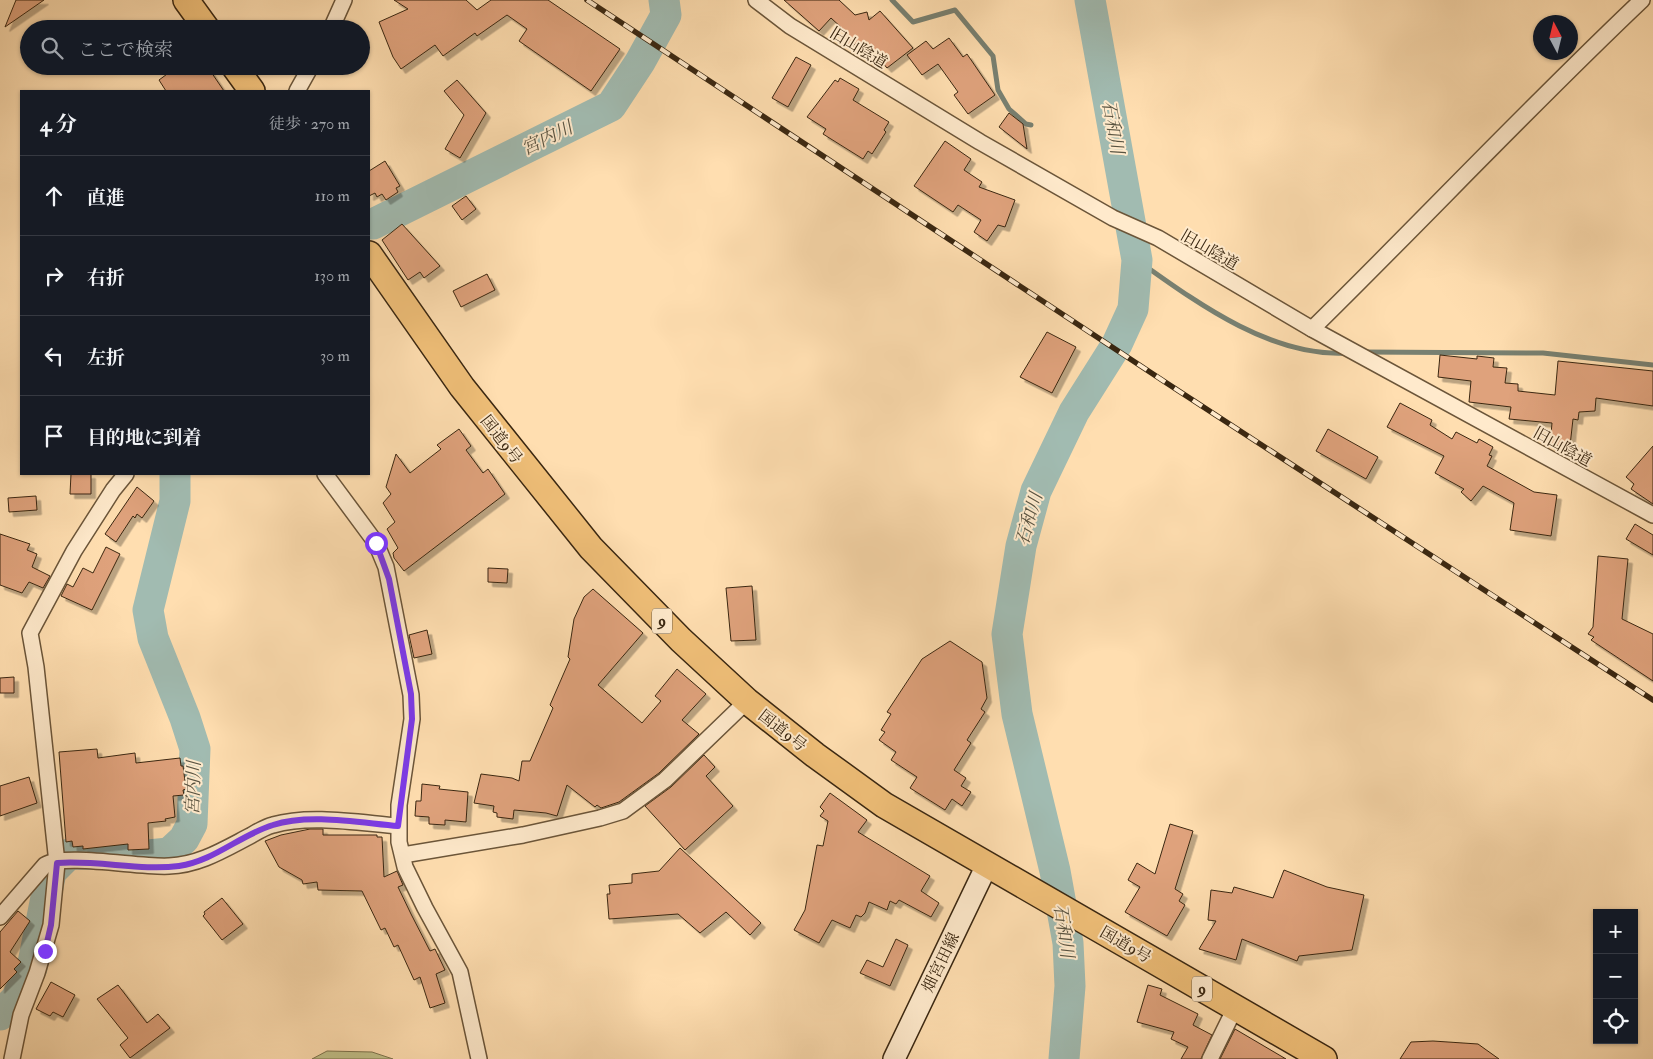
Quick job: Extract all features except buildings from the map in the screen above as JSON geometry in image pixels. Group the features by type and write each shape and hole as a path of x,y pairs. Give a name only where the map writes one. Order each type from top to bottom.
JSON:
{"highway":[{"path":"186,0 200,20"},
{"path":"240,75 251,90"},
{"name":"国道9号","path":"370,255 462,387 591,548 681,640 747,701 815,755 884,805 1043,895 1323,1059"}],"main road":[{"name":"畑宮田線","path":"894,1059 987,865"}],"street":[{"path":"335,20 344,0"},
{"name":"旧山陰道","path":"756,0 790,26 980,142 1113,218 1158,238 1312,329 1653,515"},
{"path":"1312,329 1436,207 1581,57 1642,0"},
{"path":"298,90 305,75"},
{"path":"12,1059 21,1016 37,973 51,925 57,863 36,667 30,633 74,551 113,490 125,475"},
{"path":"327,475 376,543 389,579 411,694 412,719 398,826 405,867 460,972 479,1059"},
{"path":"403,855 532,833 623,811 665,780 747,701"},
{"path":"0,917 45,865 50,862 84,861 178,866 202,861 272,825 287,822 350,822 398,826"},
{"path":"1210,1059 1235,1008"}],"shaded area":[{"path":"327,1051 372,1052 393,1059 312,1059"}],"waterway":[{"name":"宮内川","path":"373,224 611,106 640,62 666,15 664,0"},
{"path":"892,0 913,22 955,10 993,56 998,90 1009,109 1026,124 1031,125"},
{"name":"石和川","path":"1064,1059 1070,986 1068,943 1055,871 1017,714 1007,634 1021,546 1036,491 1074,412 1117,344 1133,309 1137,260 1090,0"},
{"path":"1137,260 1184,293 1235,324 1290,346 1318,352 1346,353"},
{"path":"1364,352 1543,353 1653,365"},
{"name":"宮内川","path":"0,1015 16,999 32,968 51,872 69,854 148,855 169,853 184,839 192,824 195,749 185,718 153,638 148,610 175,501 175,475"}],"railway":[{"path":"587,0 1162,380 1653,700"}],"route":[{"path":"45,951 51,925 57,863 84,861 178,866 202,861 272,825 303,820 398,826 412,719 411,694 386,566 376,543"}]}
